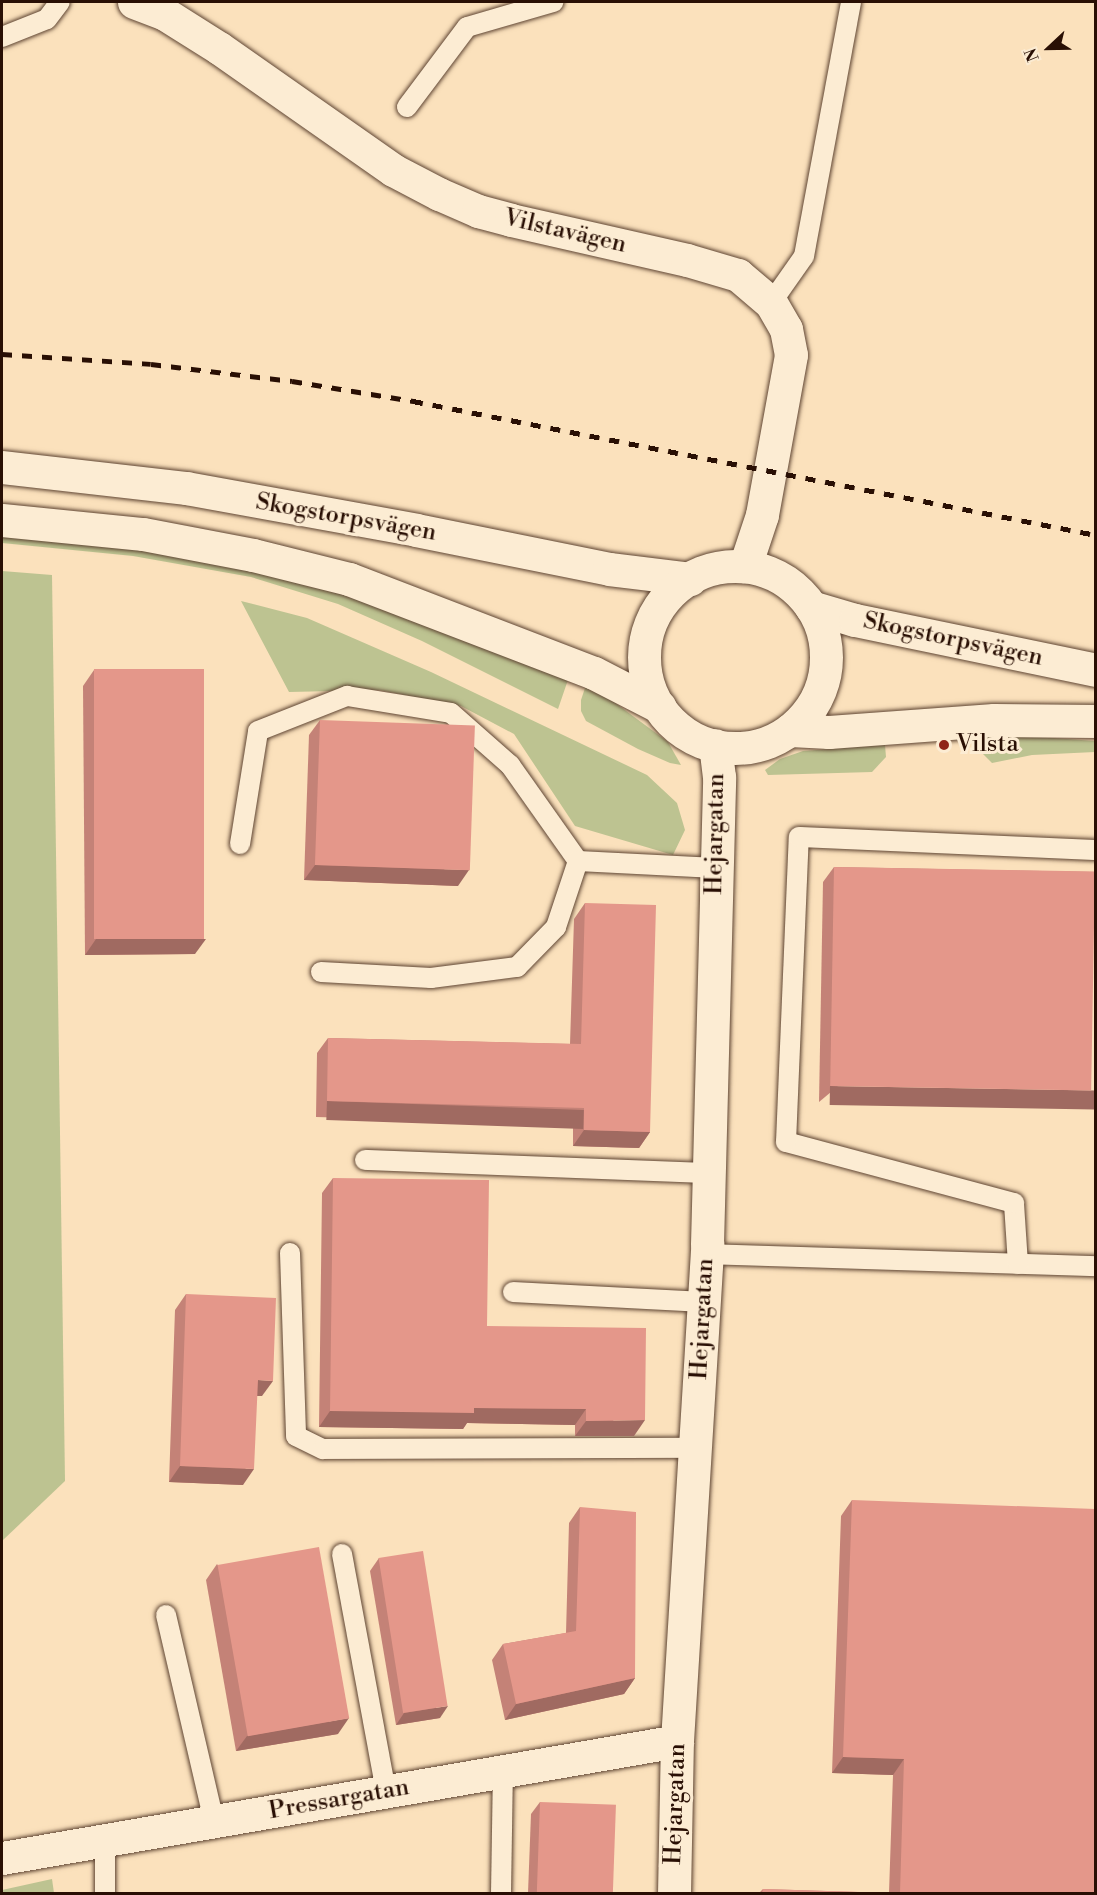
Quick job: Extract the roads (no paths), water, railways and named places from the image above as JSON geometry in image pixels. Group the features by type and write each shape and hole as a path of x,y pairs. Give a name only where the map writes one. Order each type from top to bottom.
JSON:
{"street":[{"name":"Vilstavägen","path":"134,2 165,14 219,48 393,170 439,194 478,211 511,220 687,260 738,275 771,303 786,329 791,355 762,514 745,566"},
{"name":"Skogstorpsvägen","path":"2,467 186,488 416,530 609,569 690,579"},
{"path":"2,520 143,534 253,555 349,579 594,673 660,706"},
{"path":"745,566 783,579 798,591 811,607 823,633 825,670 814,704 804,718 790,730 770,741 752,746 715,745 686,734 672,723 660,706 647,678 645,644 649,627 663,601 690,579 715,568 745,566"},
{"name":"Skogstorpsvägen","path":"811,607 855,620 1095,670"},
{"path":"790,730 830,732 994,720 1095,721"},
{"name":"Hejargatan","path":"674,1893 678,1741 704,1302 709,1173 718,777 715,745"},
{"name":"Pressargatan","path":"2,1858 678,1741"}],"lane":[{"path":"2,37 47,19 60,2"},
{"path":"407,107 467,27 553,2"},
{"path":"771,303 804,256 851,2"},
{"path":"240,844 258,731 347,696 451,713 510,765 578,861"},
{"path":"1018,1264 1014,1203 786,1142 799,837 1095,850"},
{"path":"578,861 716,868"},
{"path":"321,972 431,978 517,967 556,927 578,861"},
{"path":"365,1160 709,1173"},
{"path":"290,1253 296,1436 323,1449 695,1448"},
{"path":"706,1254 1095,1266"},
{"path":"513,1292 704,1302"},
{"path":"342,1554 386,1792"},
{"path":"166,1616 214,1822"},
{"path":"501,1893 503,1772"},
{"path":"105,1840 105,1893"}],"railway":[{"path":"2,354 151,364 292,381 413,401 1096,535"}],"place":[{"name":"Vilsta","path":"944,745"}]}
